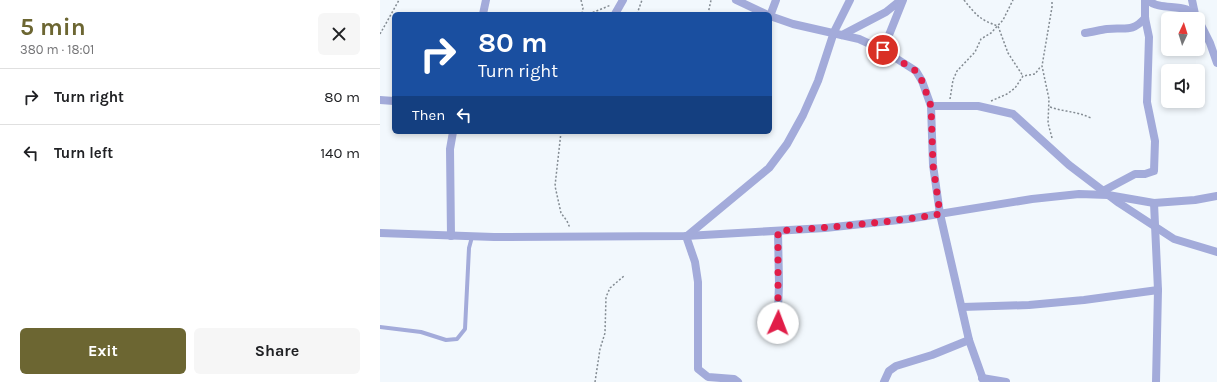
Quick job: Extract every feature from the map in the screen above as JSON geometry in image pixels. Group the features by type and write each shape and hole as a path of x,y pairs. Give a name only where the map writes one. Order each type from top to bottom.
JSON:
{"street":[{"path":"483,12 486,0"},
{"path":"616,12 623,0"},
{"path":"736,0 762,12"},
{"path":"772,12 776,0"},
{"path":"686,236 769,168 787,144 803,115 818,81 838,34 850,0"},
{"path":"838,34 886,12 902,0"},
{"path":"883,50 902,0"},
{"path":"1106,193 1135,174 1154,171 1155,141 1147,102 1149,37 1145,18 1145,0"},
{"path":"1148,0 1152,4 1174,6 1187,9 1191,12"},
{"path":"1192,0 1196,12"},
{"path":"772,17 793,24 859,39 883,50 916,71 922,81 931,106 933,165 940,214 969,340 983,380 1006,382"},
{"path":"1085,33 1108,29 1126,29 1139,25 1145,18"},
{"path":"1205,29 1214,43 1217,63"},
{"path":"380,100 392,101"},
{"path":"931,106 978,106 1013,114 1069,165 1106,193 1156,227 1174,239 1217,252"},
{"path":"451,236 450,149 453,134"},
{"path":"380,234 574,238 686,236 825,228 908,220 1032,199 1079,194 1106,193 1154,203 1195,200 1217,196"},
{"path":"1154,203 1158,290 1156,382"},
{"path":"777,336 779,284 778,231"},
{"path":"686,236 695,262 698,282 698,369 708,377 734,379 738,382"},
{"path":"962,307 1045,304 1158,290"},
{"path":"884,382 889,372 896,366 932,355 969,340"}],"lane":[{"path":"380,327 421,332 446,340 457,339 465,329 469,248 472,237"}],"path":[{"path":"392,12 399,0"},
{"path":"581,0 582,12"},
{"path":"638,12 642,0"},
{"path":"708,12 711,0"},
{"path":"964,0 978,16 985,21 998,26 1008,53 1023,76"},
{"path":"949,105 953,80 957,71 975,52 981,39 991,33 1003,20 1013,0"},
{"path":"1052,0 1042,64 1050,107 1048,123 1053,151"},
{"path":"594,12 614,3"},
{"path":"380,34 392,13"},
{"path":"978,106 1007,94 1015,88 1023,76 1035,74 1042,64"},
{"path":"1050,107 1061,111 1080,113 1091,118"},
{"path":"561,134 555,186 561,214 569,225 574,238"},
{"path":"595,382 600,349 606,333 606,297 610,288 624,276"}],"route":[{"path":"778,323 778,231 908,220 940,214 933,165 931,106 922,81 916,71 883,50"}]}
